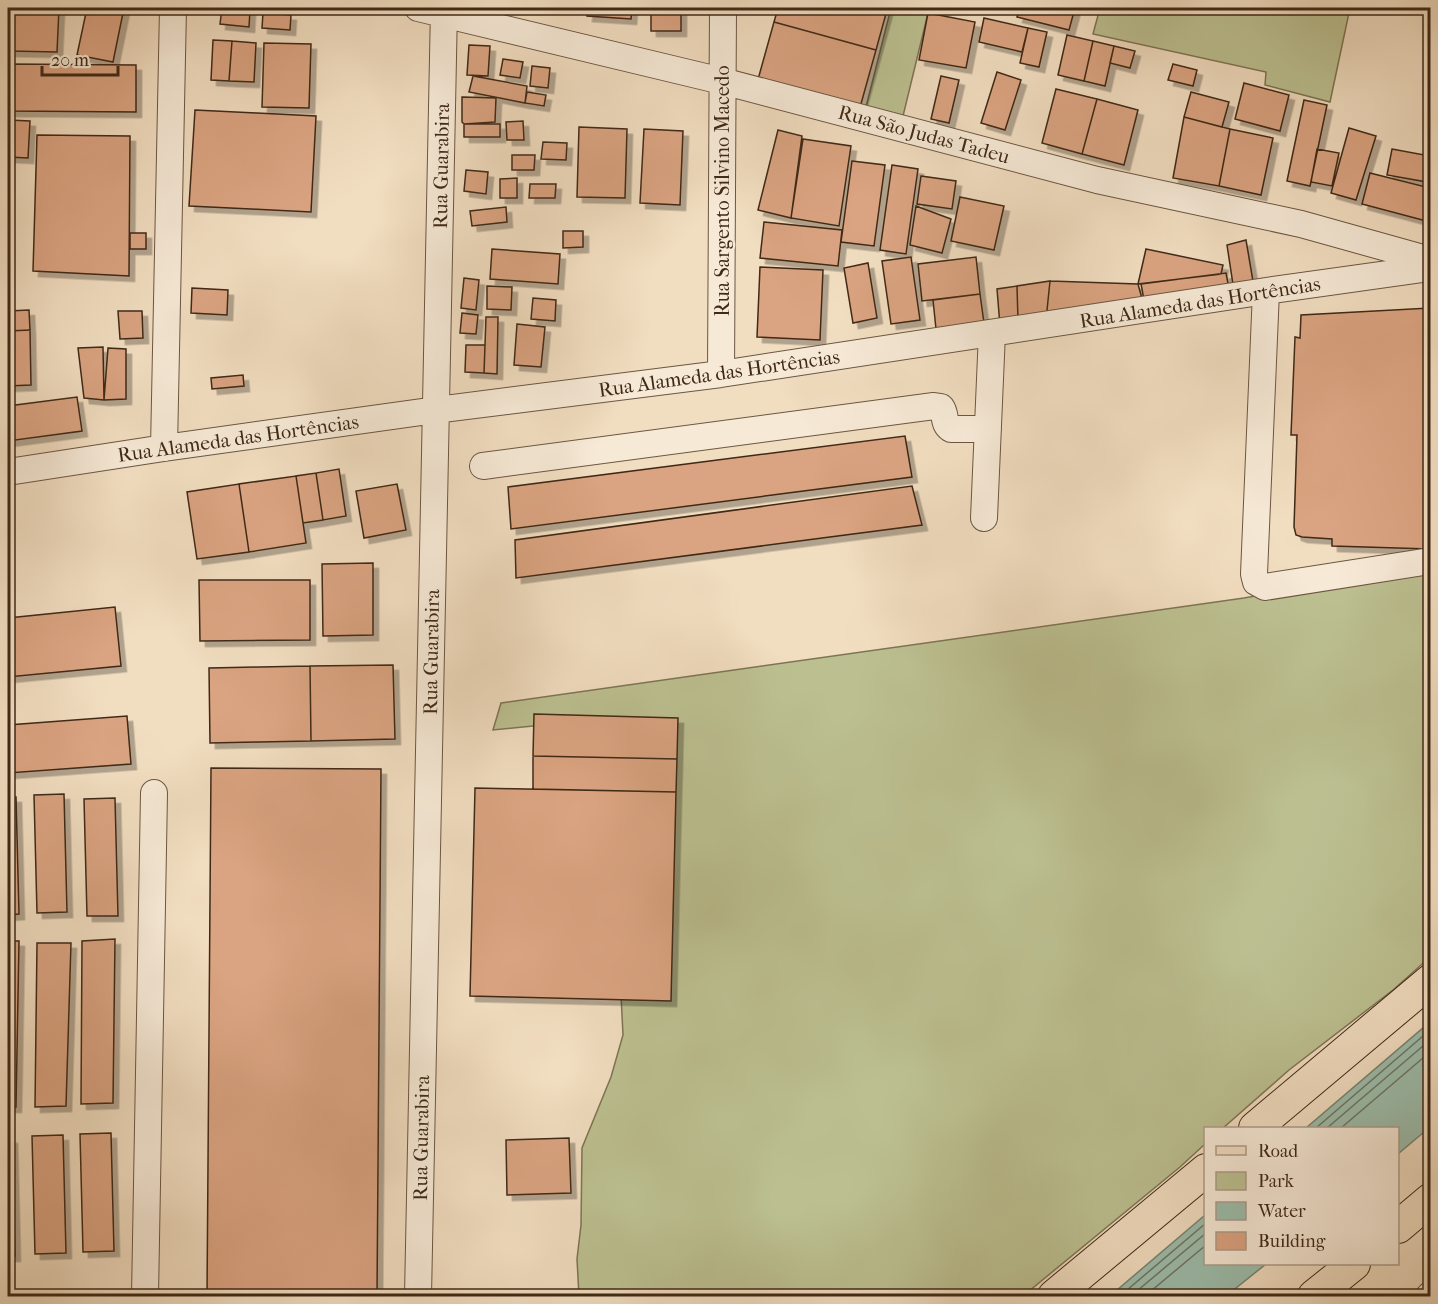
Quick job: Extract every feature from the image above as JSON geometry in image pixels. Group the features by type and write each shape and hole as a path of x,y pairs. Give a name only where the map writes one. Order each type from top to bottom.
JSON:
{"main road":[{"path":"1256,1127 1431,981"},
{"path":"1054,1296 1204,1172"},
{"path":"1399,1226 1431,1200"},
{"path":"1314,1296 1352,1265"}],"street":[{"path":"164,448 173,8"},
{"name":"Rua São Judas Tadeu","path":"418,8 444,10 1097,180 1301,224 1431,260"},
{"name":"Rua Sargento Silvino Macedo","path":"721,374 723,8"},
{"name":"Rua Guarabira","path":"418,1296 444,10"},
{"name":"Rua Alameda das Hortências","path":"8,472 436,410 721,374 1431,268"},
{"path":"1266,291 1254,574 1256,582 1265,587 1431,561"},
{"path":"984,518 992,333"},
{"path":"483,466 934,406 941,407 945,412 945,421 951,429 988,429"},
{"path":"145,1296 154,793"}],"green space":[{"path":"891,8 928,13 903,116 866,107"},
{"path":"1100,8 1350,8 1330,102 1265,85 1266,72 1093,34"},
{"path":"1430,571 1430,957 1393,990 1289,1070 1224,1127 1204,1127 1204,1145 1023,1296 579,1296 577,1259 581,1225 582,1148 611,1077 623,1035 621,995 641,797 618,772 613,718 493,730 501,703 1244,598 1324,584"}],"water":[{"path":"1430,1022 1430,1127 1399,1153 1399,1127 1307,1127"},
{"path":"1204,1216 1204,1265 1265,1265 1226,1296 1110,1296"}],"building":[{"path":"11,8 59,8 57,52 10,51"},
{"path":"87,8 124,8 113,62 77,55"},
{"path":"222,8 250,10 249,27 220,24"},
{"path":"588,8 632,8 631,19 587,16"},
{"path":"651,8 681,8 681,31 651,31"},
{"path":"778,8 878,8 887,10 876,50 774,22"},
{"path":"1020,8 1075,8 1069,30 1017,17"},
{"path":"263,13 291,15 290,30 262,28"},
{"path":"928,13 975,22 966,68 919,60"},
{"path":"984,18 1028,28 1022,52 979,42"},
{"path":"774,22 876,50 859,111 757,83"},
{"path":"1028,28 1047,32 1039,67 1020,63"},
{"path":"1067,35 1093,41 1084,81 1058,75"},
{"path":"213,40 232,41 229,81 211,80"},
{"path":"232,41 256,43 254,82 229,81"},
{"path":"1093,41 1114,46 1105,86 1084,81"},
{"path":"264,43 311,44 309,108 262,107"},
{"path":"469,45 490,46 488,76 467,75"},
{"path":"1114,46 1135,51 1130,68 1110,63"},
{"path":"503,59 523,62 520,78 500,75"},
{"path":"8,64 136,65 136,112 8,111"},
{"path":"1173,64 1197,70 1193,86 1168,80"},
{"path":"532,66 550,68 548,88 530,86"},
{"path":"997,72 1021,80 1005,130 981,123"},
{"path":"473,76 527,86 525,103 469,92"},
{"path":"941,76 959,80 949,123 931,119"},
{"path":"1244,83 1289,95 1280,131 1235,119"},
{"path":"1056,89 1097,99 1082,154 1042,143"},
{"path":"527,92 546,95 544,106 525,103"},
{"path":"1191,92 1229,102 1222,127 1184,117"},
{"path":"462,97 496,98 495,122 464,124 462,122"},
{"path":"1097,99 1138,110 1124,165 1082,154"},
{"path":"1304,100 1327,105 1310,186 1287,181"},
{"path":"195,110 316,116 311,212 189,206"},
{"path":"1184,117 1230,129 1219,186 1173,178"},
{"path":"8,120 30,121 28,158 8,157"},
{"path":"523,121 524,140 507,140 506,122"},
{"path":"464,124 500,124 500,137 464,137"},
{"path":"579,127 627,129 625,198 577,197"},
{"path":"1349,128 1376,136 1356,200 1331,193"},
{"path":"644,129 683,131 680,205 640,203"},
{"path":"1230,129 1273,138 1261,195 1219,186"},
{"path":"778,130 802,136 791,218 758,210"},
{"path":"37,135 130,136 129,276 33,271"},
{"path":"803,139 851,146 839,226 791,218"},
{"path":"543,142 567,143 566,160 541,159"},
{"path":"1317,149 1339,153 1332,186 1311,182"},
{"path":"1392,149 1430,156 1427,182 1387,175"},
{"path":"512,155 535,155 534,170 512,170"},
{"path":"852,161 885,165 874,246 841,242"},
{"path":"892,165 918,169 906,254 880,250"},
{"path":"466,170 488,172 486,194 464,191"},
{"path":"1370,173 1430,188 1430,222 1362,204"},
{"path":"921,176 956,181 952,209 917,204"},
{"path":"517,178 517,198 500,198 500,179"},
{"path":"530,184 556,184 555,198 529,198"},
{"path":"960,197 1004,206 994,250 951,241"},
{"path":"916,206 951,219 942,253 910,245"},
{"path":"506,207 507,222 472,226 470,211"},
{"path":"764,222 842,230 838,266 760,258"},
{"path":"563,231 583,231 583,247 563,248"},
{"path":"130,233 146,233 146,249 130,249"},
{"path":"1246,240 1254,287 1234,291 1227,245"},
{"path":"492,249 560,254 558,284 490,279"},
{"path":"1146,249 1223,265 1221,274 1138,284"},
{"path":"911,257 920,320 891,324 882,261"},
{"path":"976,257 980,294 922,301 918,264"},
{"path":"868,263 877,318 853,323 844,268"},
{"path":"760,267 823,270 820,340 757,337"},
{"path":"1226,273 1230,294 1145,305 1141,284"},
{"path":"464,278 479,280 476,310 461,308"},
{"path":"1050,281 1138,284 1144,306 1046,320"},
{"path":"1050,281 1046,320 1018,321 1017,286"},
{"path":"487,286 512,287 511,310 487,309"},
{"path":"1017,286 1018,321 1000,326 997,289"},
{"path":"192,288 228,290 227,315 191,313"},
{"path":"980,294 984,323 936,329 933,300"},
{"path":"533,298 556,300 555,321 531,319"},
{"path":"1430,308 1430,549 1332,546 1332,539 1296,535 1294,527 1297,435 1291,435 1295,337 1300,338 1301,315"},
{"path":"29,310 30,330 8,331 8,311"},
{"path":"118,311 142,311 143,338 120,339"},
{"path":"462,313 478,315 476,334 460,333"},
{"path":"486,317 498,317 497,374 484,373"},
{"path":"517,324 545,327 541,367 514,365"},
{"path":"30,330 31,385 8,386 8,331"},
{"path":"466,345 485,345 484,373 465,372"},
{"path":"103,347 104,400 84,398 78,348"},
{"path":"108,348 126,349 126,399 104,400"},
{"path":"243,375 244,386 212,389 211,378"},
{"path":"77,397 82,431 8,441 8,406"},
{"path":"905,436 912,477 511,529 508,487"},
{"path":"339,469 346,516 323,520 316,473"},
{"path":"316,473 323,520 303,523 296,476"},
{"path":"296,476 306,543 249,552 239,484"},
{"path":"239,484 249,552 197,559 187,492"},
{"path":"397,484 406,530 364,538 356,491"},
{"path":"912,486 922,525 516,578 515,540"},
{"path":"373,563 373,635 323,636 322,564"},
{"path":"199,580 310,580 310,640 200,641"},
{"path":"115,607 121,666 8,677 8,618"},
{"path":"393,665 395,739 311,741 310,666"},
{"path":"310,666 311,741 210,743 209,668"},
{"path":"534,714 678,718 677,759 533,756"},
{"path":"127,716 131,764 8,773 8,725"},
{"path":"533,756 677,759 676,792 533,789"},
{"path":"211,768 381,769 377,1296 207,1296"},
{"path":"475,788 676,792 671,1001 470,996"},
{"path":"64,794 67,912 37,913 34,795"},
{"path":"8,797 16,797 19,914 8,915"},
{"path":"115,798 118,916 87,916 84,799"},
{"path":"115,939 113,1103 81,1104 82,941"},
{"path":"8,941 19,941 16,1107 8,1107"},
{"path":"37,943 71,943 66,1106 35,1107"},
{"path":"111,1133 114,1251 83,1252 80,1134"},
{"path":"63,1135 66,1253 35,1254 32,1136"},
{"path":"8,1138 12,1138 15,1256 8,1256"},
{"path":"569,1138 571,1193 507,1195 506,1140"}]}
